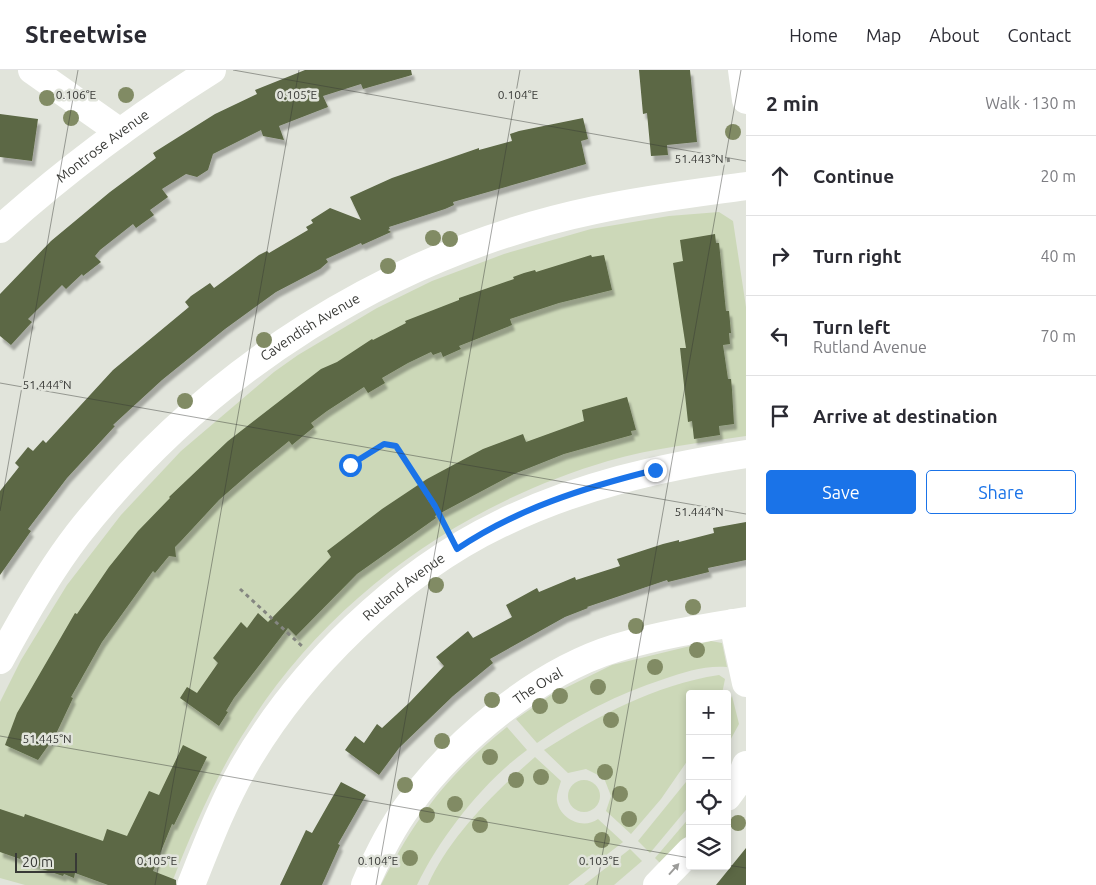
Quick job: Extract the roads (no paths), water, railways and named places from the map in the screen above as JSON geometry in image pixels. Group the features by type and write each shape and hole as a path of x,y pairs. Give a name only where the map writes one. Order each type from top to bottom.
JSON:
{"street":[{"path":"32,70 120,132"},
{"name":"Montrose Avenue","path":"0,229 35,198 150,109 212,70"},
{"path":"742,70 746,100"},
{"name":"Cavendish Avenue","path":"0,660 23,619 77,536 117,488 147,456 230,382 314,321 412,269 512,232 593,210 746,186"},
{"name":"Rutland Avenue","path":"192,885 219,817 243,768 278,715 354,627 413,578 500,524 565,496 607,482 655,470 746,454"},
{"name":"The Oval","path":"365,885 390,833 427,782 480,729 512,704 555,676 615,648 658,637 739,622 746,683"},
{"path":"731,790 746,765"},
{"path":"657,885 686,856"}]}
